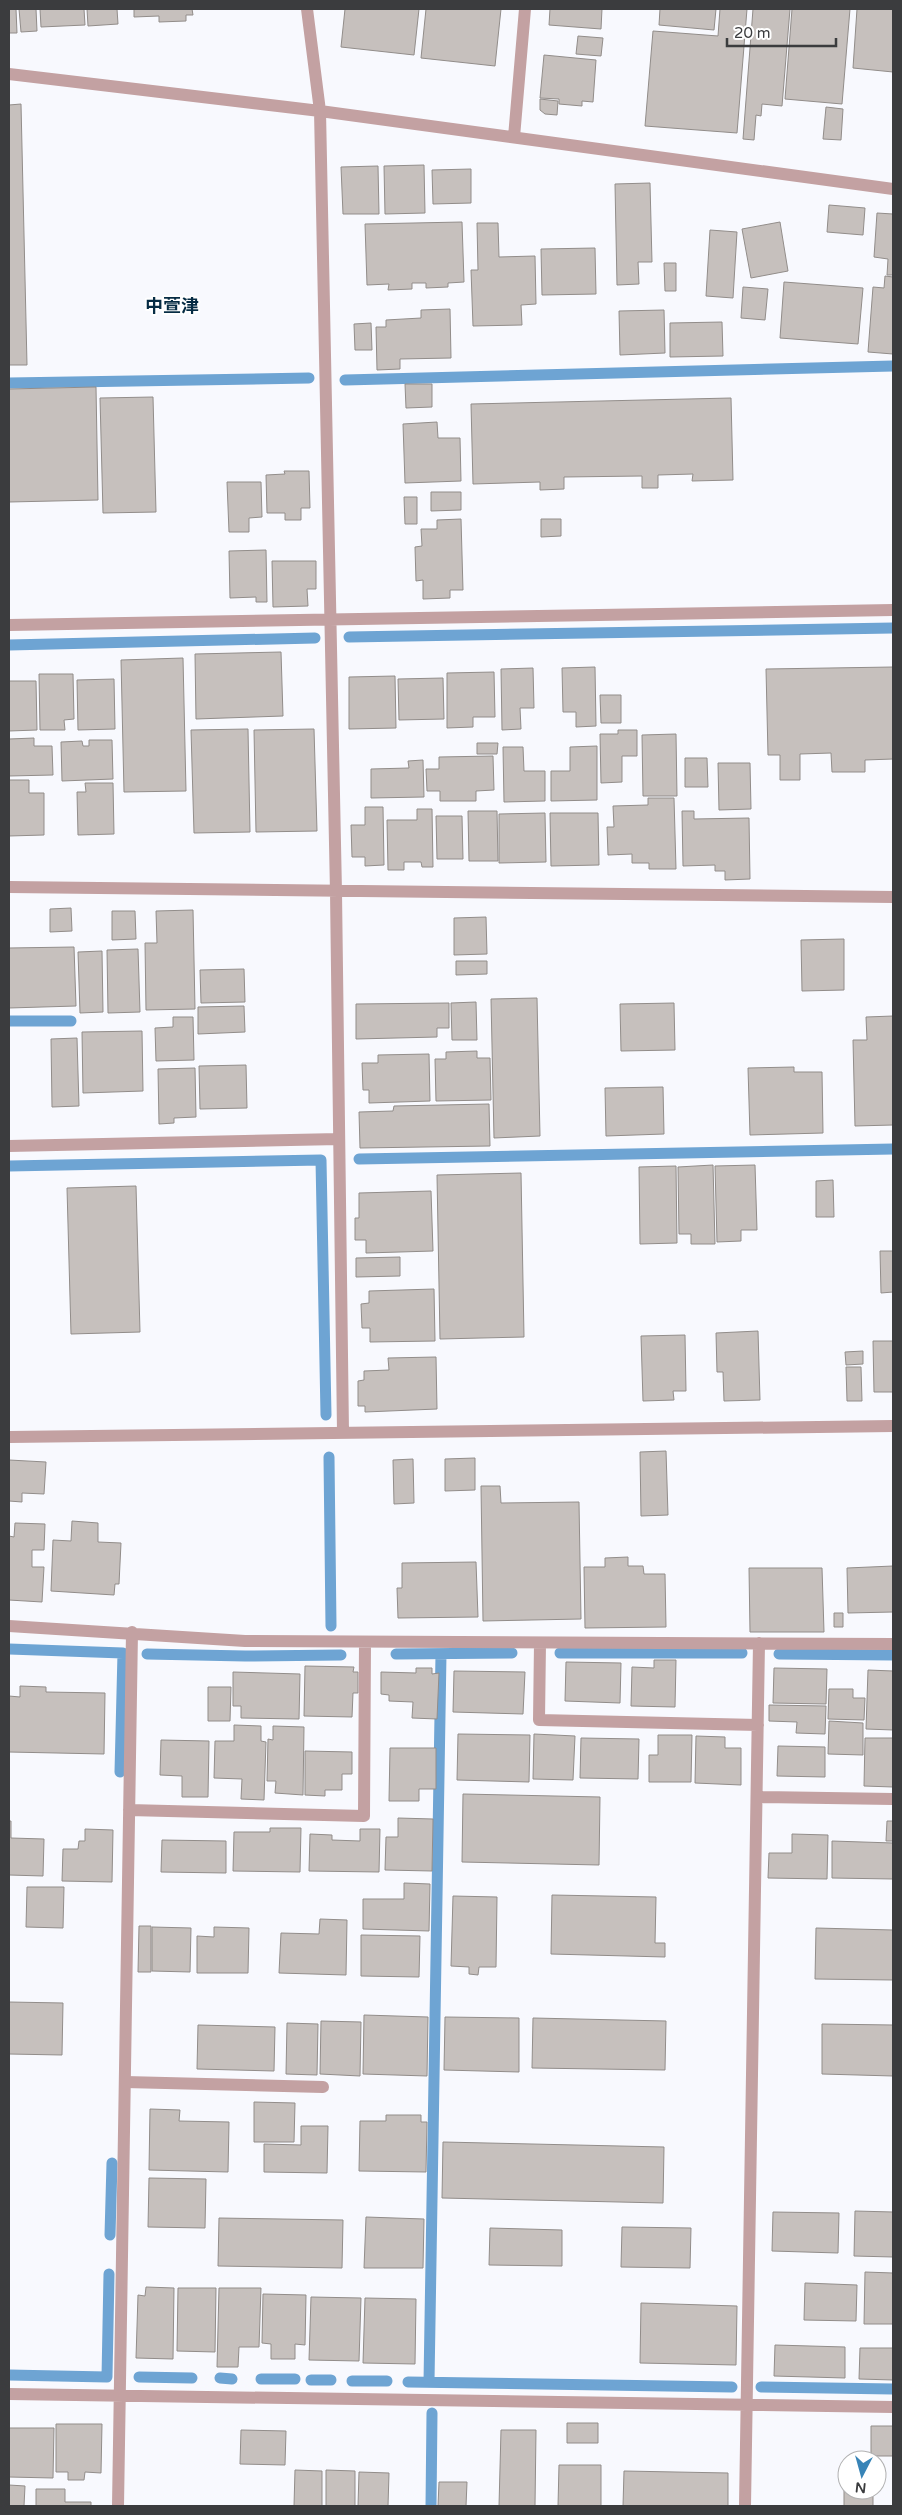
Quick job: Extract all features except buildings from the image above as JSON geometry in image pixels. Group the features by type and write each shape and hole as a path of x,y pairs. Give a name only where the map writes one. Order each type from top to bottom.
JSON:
{"street":[{"path":"307,9 320,111 336,892 343,1432"},
{"path":"514,137 525,9"},
{"path":"9,74 320,111 893,189"},
{"path":"9,626 893,610"},
{"path":"9,887 893,898"},
{"path":"9,1146 339,1139"},
{"path":"9,1437 893,1426"},
{"path":"9,1626 132,1632 245,1641 893,1644"},
{"path":"118,2506 132,1632"},
{"path":"129,1810 364,1816 365,1642"},
{"path":"540,1642 539,1720 758,1725"},
{"path":"745,2506 759,1643"},
{"path":"758,1797 893,1799"},
{"path":"125,2082 323,2088"},
{"path":"9,2394 893,2407"}],"waterway":[{"path":"345,380 893,366"},
{"path":"9,383 309,378"},
{"path":"349,637 893,628"},
{"path":"9,645 315,638"},
{"path":"9,1021 71,1021"},
{"path":"359,1159 893,1149"},
{"path":"9,1166 321,1160 326,1415"},
{"path":"329,1457 331,1626"},
{"path":"9,1649 123,1653 120,1772"},
{"path":"396,1654 512,1653"},
{"path":"560,1653 742,1653"},
{"path":"147,1654 341,1655"},
{"path":"429,2382 441,1654"},
{"path":"779,1654 893,1655"},
{"path":"110,2235 112,2163"},
{"path":"9,2375 107,2377 109,2274"},
{"path":"139,2377 192,2378"},
{"path":"220,2378 232,2379"},
{"path":"261,2379 295,2379"},
{"path":"311,2380 331,2380"},
{"path":"352,2381 387,2381"},
{"path":"408,2382 732,2387"},
{"path":"761,2387 893,2389"},
{"path":"431,2506 432,2413"}],"district":[{"name":"中萱津","path":"172,306"}]}
